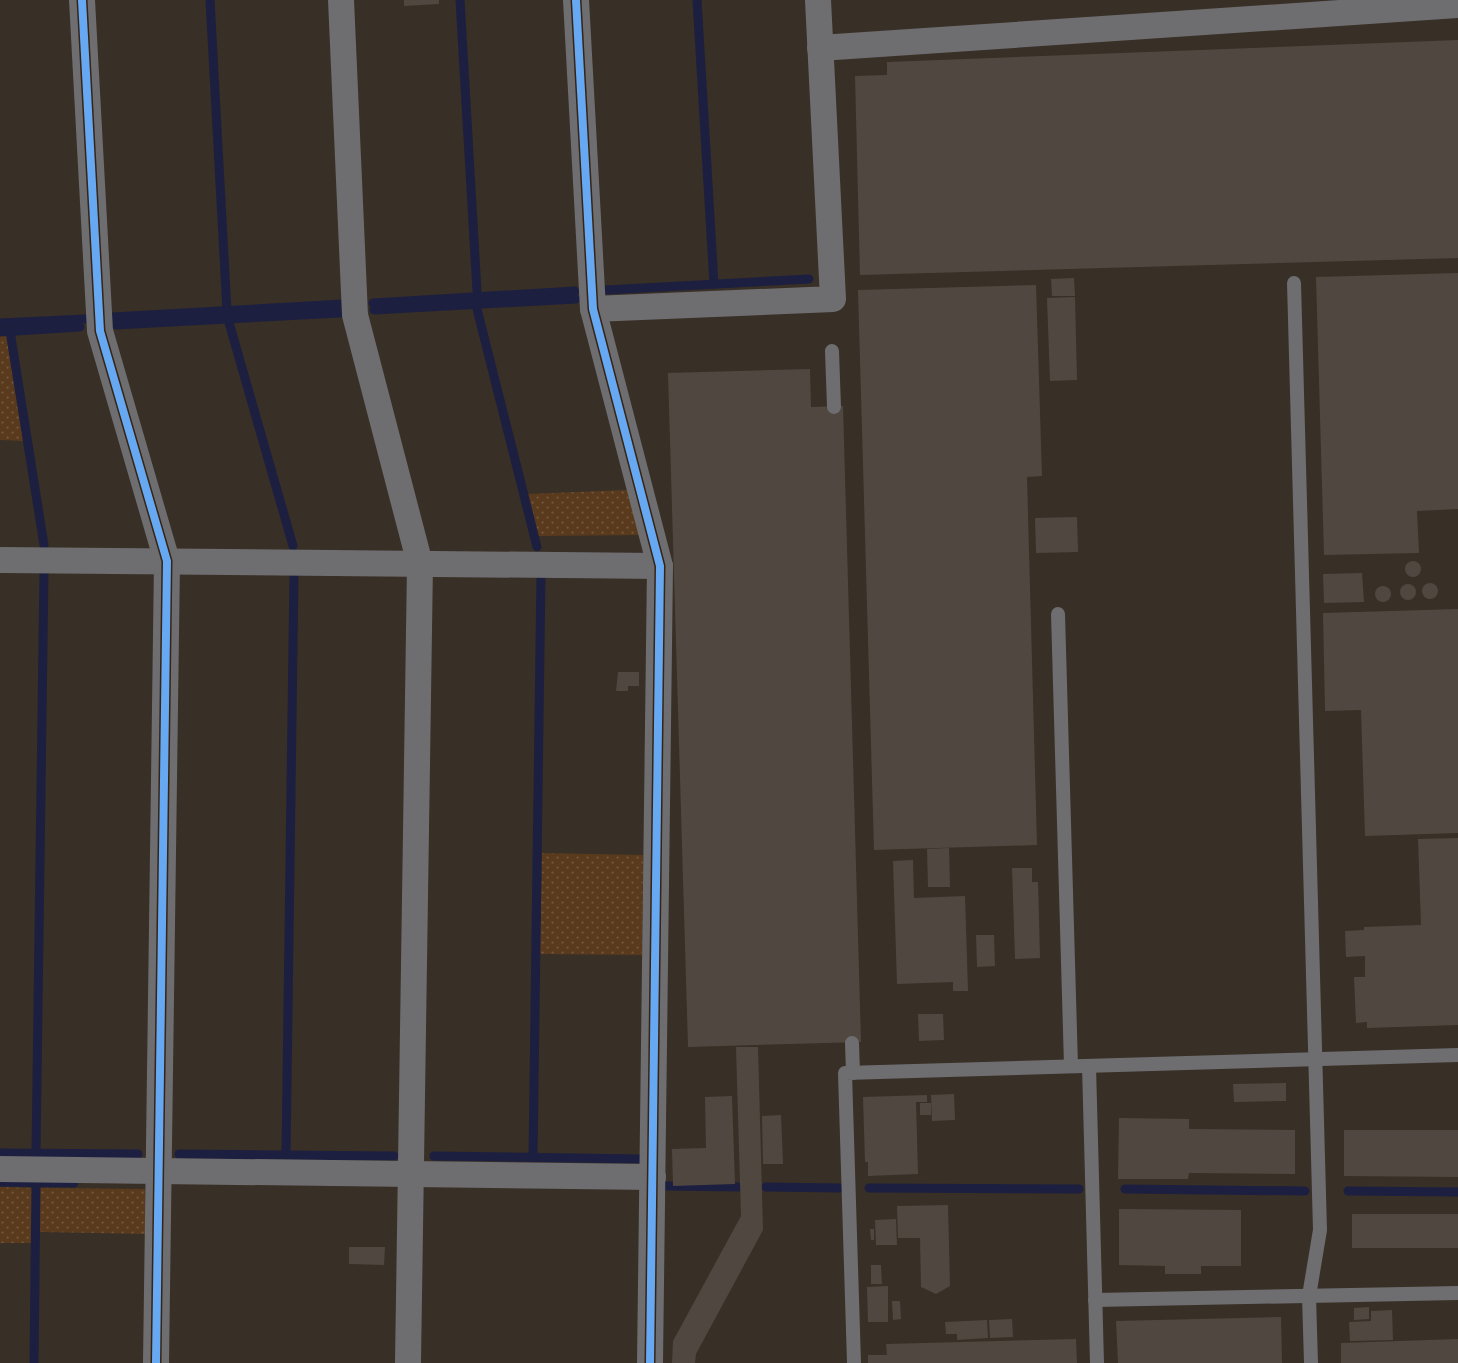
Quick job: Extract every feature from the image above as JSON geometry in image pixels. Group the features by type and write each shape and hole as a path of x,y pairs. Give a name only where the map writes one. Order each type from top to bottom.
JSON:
{"street":[{"path":"82,0 100,331 167,561 156,1363"},
{"path":"341,0 355,315 420,564 408,1363"},
{"path":"576,0 593,309 660,566 650,1363"},
{"path":"593,309 832,298 818,0"},
{"path":"820,48 1300,8 1458,6"},
{"path":"0,560 660,566"},
{"path":"0,1169 653,1177"}],"lane":[{"path":"1294,283 1320,1230 1309,1296 1311,1363"},
{"path":"832,351 834,406"},
{"path":"1058,614 1071,1066"},
{"path":"852,1043 853,1073"},
{"path":"854,1363 845,1073 1458,1056"},
{"path":"1089,1066 1097,1363"},
{"path":"1095,1300 1458,1293"}],"shaded area":[{"path":"0,335 7,335 24,441 0,440"},
{"path":"627,490 639,535 538,536 527,494"},
{"path":"542,853 643,855 642,955 540,954"},
{"path":"0,1187 33,1188 32,1243 0,1243"},
{"path":"40,1188 145,1189 145,1234 40,1232"}],"building":[{"path":"404,0 439,0 439,4 404,6"},
{"path":"1458,40 1458,258 860,275 855,76 887,75 887,62"},
{"path":"1458,273 1458,509 1417,511 1419,553 1324,555 1316,277"},
{"path":"1074,278 1075,296 1052,296 1051,279"},
{"path":"1036,285 1042,476 1027,477 1037,845 874,850 858,290"},
{"path":"1075,297 1077,380 1050,381 1047,298"},
{"path":"810,369 811,407 843,406 861,1042 688,1047 668,373"},
{"path":"1077,517 1078,552 1036,553 1035,518"},
{"path":"1410,561 1416,561 1421,566 1419,575 1410,577 1405,572 1405,566"},
{"path":"1362,573 1364,602 1324,603 1323,574"},
{"path":"1430,583 1436,585 1438,591 1436,597 1430,599 1424,597 1422,591 1424,585"},
{"path":"1405,584 1411,584 1416,589 1414,598 1405,600 1400,595 1400,589"},
{"path":"1380,586 1386,586 1391,591 1389,600 1380,602 1375,597 1375,591"},
{"path":"1458,609 1458,833 1365,836 1361,710 1325,711 1323,613"},
{"path":"618,672 639,672 639,686 628,686 628,691 616,691"},
{"path":"1458,838 1458,1025 1367,1028 1367,1022 1356,1023 1354,977 1365,977 1365,956 1346,957 1345,931 1364,930 1364,927 1421,925 1418,839"},
{"path":"949,848 950,887 928,887 927,849"},
{"path":"913,860 914,898 965,896 968,991 953,991 953,982 897,984 893,861"},
{"path":"1012,868 1032,868 1032,882 1038,882 1040,958 1015,959"},
{"path":"976,935 994,935 995,966 977,967"},
{"path":"918,1014 943,1014 944,1040 919,1041"},
{"path":"736,1047 758,1047 763,1230 696,1354 695,1363 672,1363 673,1341 741,1216"},
{"path":"1286,1083 1286,1101 1234,1102 1233,1084"},
{"path":"954,1094 955,1120 932,1121 931,1095"},
{"path":"927,1095 927,1102 916,1102 918,1174 868,1176 868,1162 865,1162 863,1097"},
{"path":"732,1096 735,1184 673,1186 672,1149 706,1148 705,1097"},
{"path":"920,1103 931,1103 931,1115 920,1115"},
{"path":"781,1115 783,1164 763,1164 762,1116"},
{"path":"1119,1118 1189,1119 1189,1129 1295,1130 1295,1174 1189,1173 1188,1179 1118,1179"},
{"path":"1344,1130 1458,1130 1458,1177 1344,1176"},
{"path":"948,1205 950,1286 936,1294 921,1287 920,1238 898,1238 897,1206"},
{"path":"1119,1209 1241,1210 1241,1266 1201,1266 1201,1274 1165,1274 1165,1266 1119,1265"},
{"path":"1352,1214 1458,1214 1458,1248 1352,1248"},
{"path":"896,1219 897,1245 876,1245 875,1220"},
{"path":"870,1229 874,1229 874,1240 871,1240"},
{"path":"349,1247 385,1247 384,1265 349,1264"},
{"path":"871,1265 881,1265 882,1284 871,1284"},
{"path":"888,1286 888,1322 868,1322 867,1287"},
{"path":"892,1301 900,1301 901,1319 893,1320"},
{"path":"1369,1307 1369,1319 1354,1320 1354,1308"},
{"path":"1392,1310 1393,1340 1350,1341 1349,1322 1371,1321 1371,1311"},
{"path":"1281,1317 1282,1363 1118,1363 1116,1321"},
{"path":"1012,1319 1013,1337 990,1338 989,1320"},
{"path":"987,1320 988,1338 957,1340 957,1334 946,1334 945,1322"},
{"path":"1076,1339 1077,1363 868,1363 868,1355 887,1355 886,1344"},
{"path":"1458,1339 1458,1363 1341,1363 1341,1343"}],"waterway":[{"path":"210,0 227,311"},
{"path":"460,0 477,291"},
{"path":"697,0 714,284"},
{"path":"606,290 809,279"},
{"path":"373,303 575,291"},
{"path":"374,310 576,299"},
{"path":"112,317 343,304"},
{"path":"476,305 537,547"},
{"path":"116,325 340,313"},
{"path":"0,323 85,319"},
{"path":"228,319 293,546"},
{"path":"0,332 80,327"},
{"path":"10,331 44,545"},
{"path":"36,1153 44,570"},
{"path":"286,1155 294,572"},
{"path":"533,1157 541,574"},
{"path":"0,1153 138,1154"},
{"path":"179,1154 394,1156"},
{"path":"434,1156 641,1159"},
{"path":"0,1182 74,1183"},
{"path":"34,1363 36,1183"},
{"path":"667,1186 738,1187"},
{"path":"766,1187 840,1188"},
{"path":"869,1188 1079,1189"},
{"path":"1125,1189 1305,1191"},
{"path":"1348,1191 1458,1192"}],"cycle path":[{"path":"82,0 100,331 167,561 156,1363"},
{"path":"576,0 593,309 660,566 650,1363"}]}
